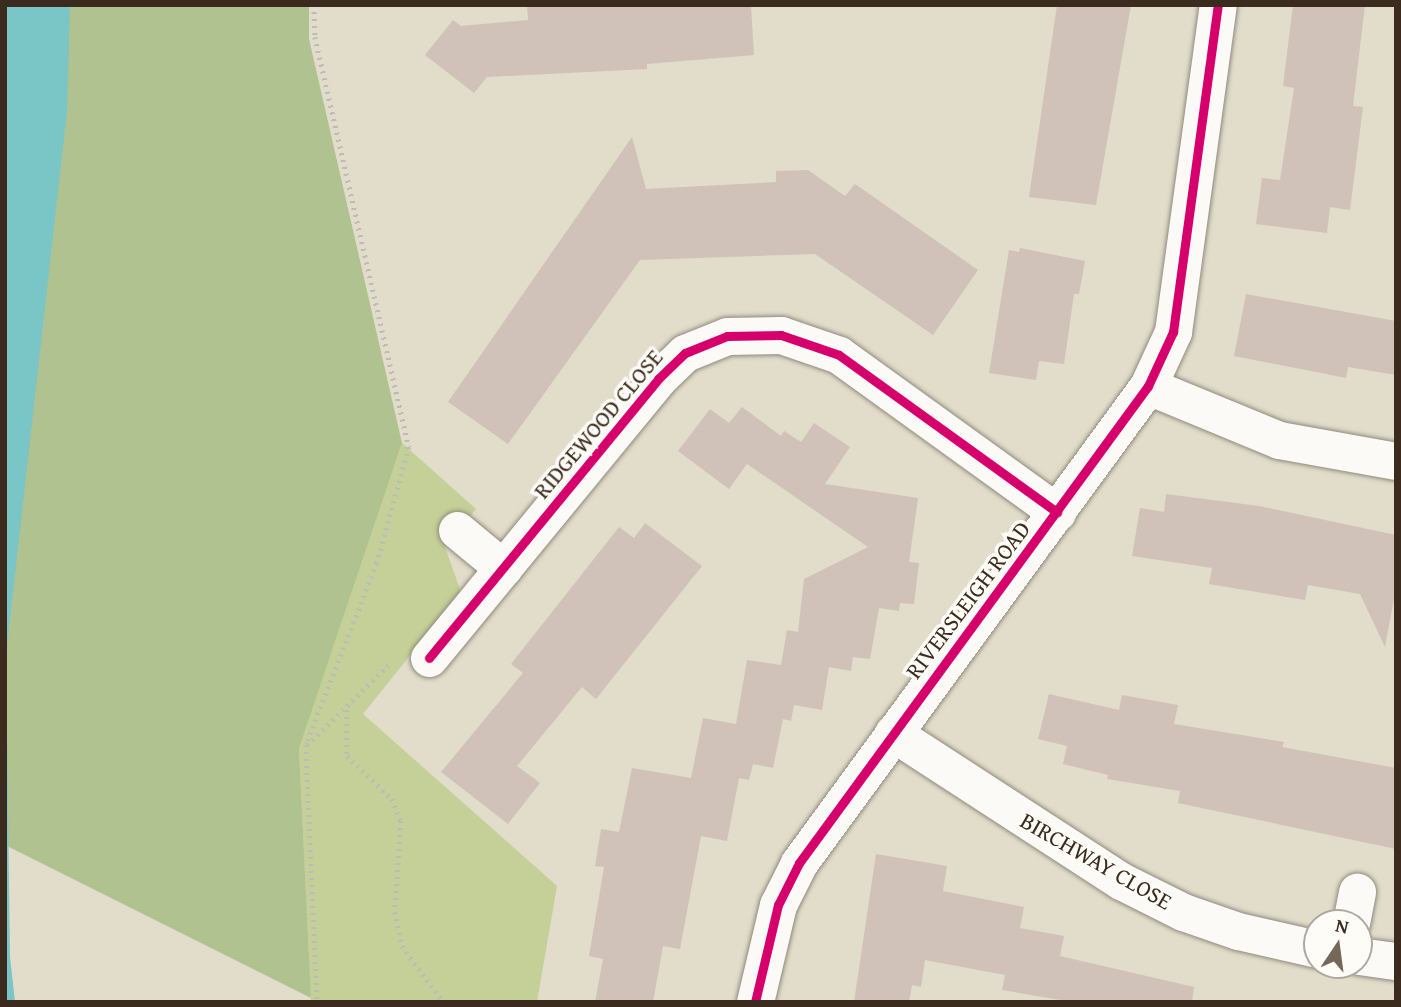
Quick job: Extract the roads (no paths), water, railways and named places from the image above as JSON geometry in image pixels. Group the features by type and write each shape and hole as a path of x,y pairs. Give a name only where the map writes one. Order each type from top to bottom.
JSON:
{"street":[{"name":"RIVERSLEIGH ROAD","path":"755,1002 778,905 799,863 1147,386 1173,332 1218,5"},
{"name":"RIDGEWOOD CLOSE","path":"429,658 671,366 704,343 744,334 800,339 839,355 1057,512"},
{"path":"1147,386 1279,440 1396,461"},
{"path":"457,530 503,568"},
{"name":"BIRCHWAY CLOSE","path":"893,733 1121,881 1205,919 1303,945"},
{"path":"1373,958 1396,961"}],"water":[{"path":"5,5 70,5 67,111 6,655 10,957 15,1002 5,1002"}]}
